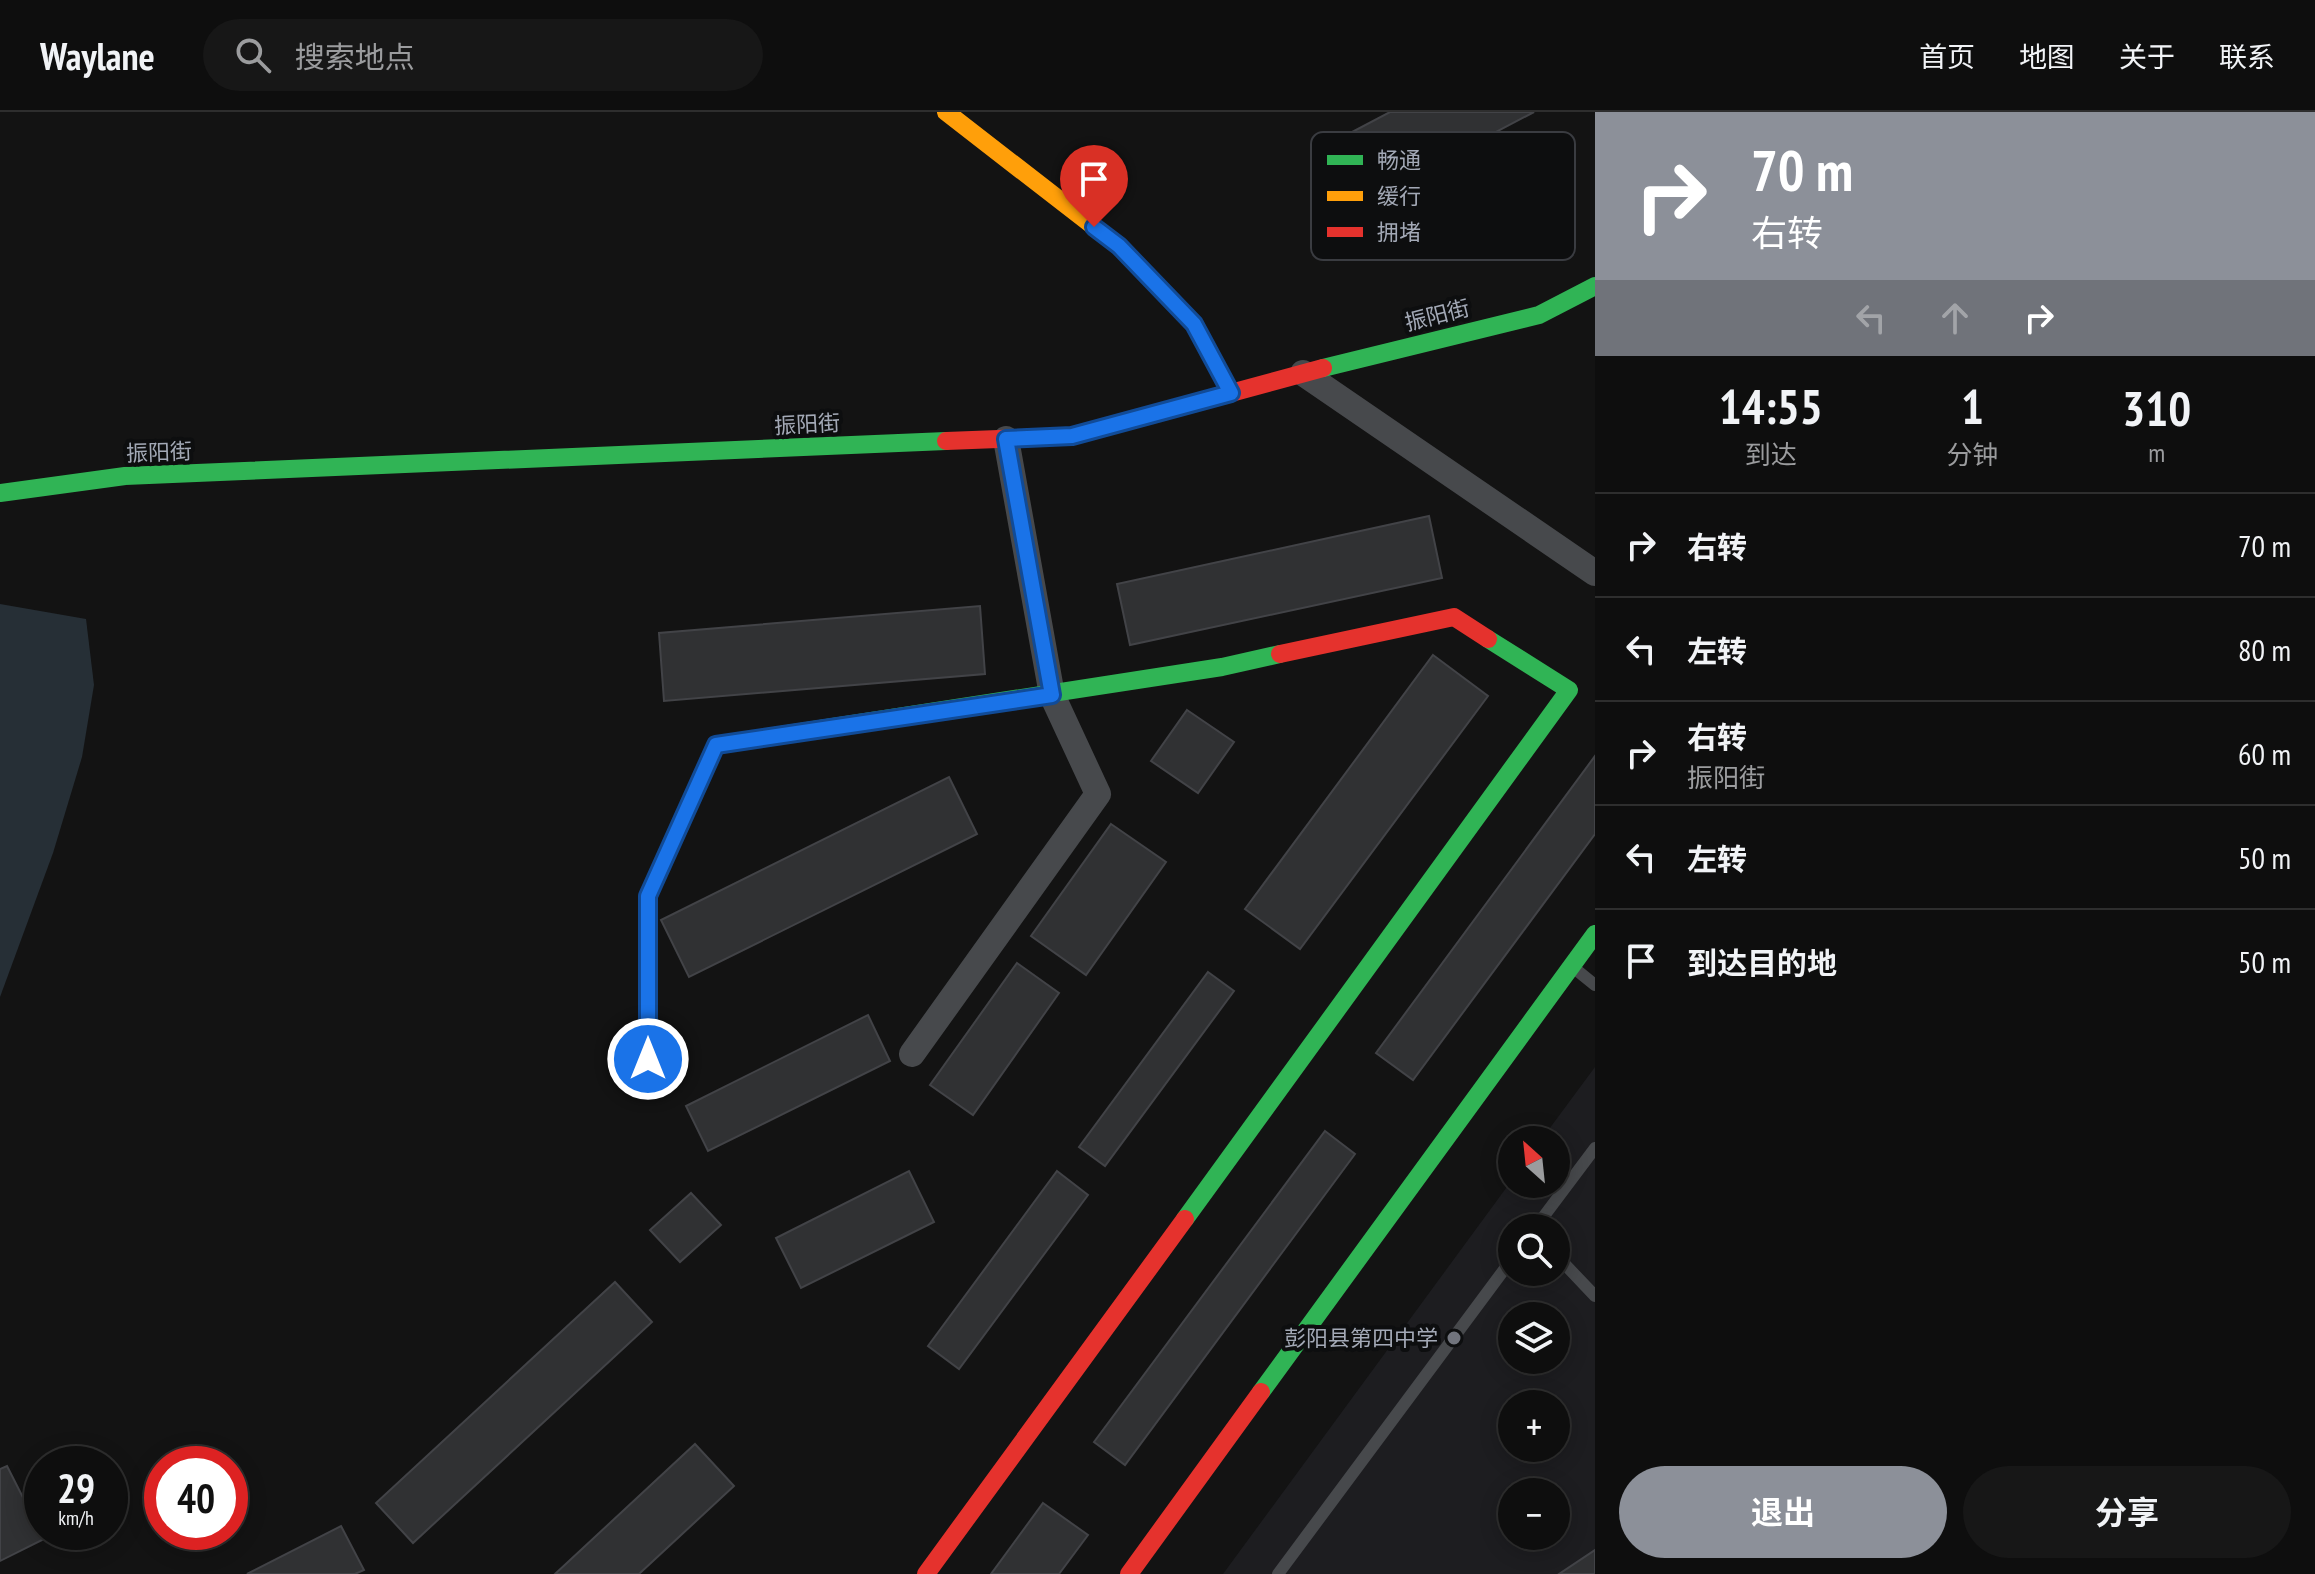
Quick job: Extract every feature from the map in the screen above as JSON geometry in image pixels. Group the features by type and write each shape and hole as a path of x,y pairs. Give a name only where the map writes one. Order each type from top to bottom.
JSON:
{"main road":[{"path":"946,112 1119,246 1194,324 1231,393"},
{"name":"振阳街","path":"0,493 125,476 1072,436 1303,373 1539,315 1595,286"},
{"path":"648,1059 648,896 716,745 1222,667 1454,617 1569,690 926,1574"},
{"path":"1129,1574 1595,934"}],"street":[{"path":"1303,373 1595,573"},
{"path":"912,1054 1098,794 1052,695 1006,439"}],"lane":[{"path":"1571,966 1595,985"},
{"path":"1546,1214 1595,1148"},
{"path":"1570,1270 1595,1296"},
{"path":"1278,1574 1498,1278"}],"shaded area":[{"path":"0,604 86,619 94,685 82,757 53,853 0,997"},
{"name":"彭阳县第四中学","path":"1595,1067 1595,1574 1223,1574 1499,1198 1570,1198 1570,1126 1551,1126"}],"building":[{"path":"1390,112 1534,112 1496,132 1352,132"},
{"path":"1429,516 1442,578 1130,645 1117,584"},
{"path":"980,606 985,674 664,701 659,633"},
{"path":"1433,655 1488,696 1300,949 1245,909"},
{"path":"1187,710 1234,742 1198,793 1151,761"},
{"path":"1595,756 1595,834 1413,1080 1376,1053"},
{"path":"949,777 977,834 689,977 661,920"},
{"path":"1111,824 1166,862 1086,975 1031,936"},
{"path":"1017,963 1059,993 973,1115 930,1085"},
{"path":"1208,972 1234,991 1105,1166 1079,1147"},
{"path":"868,1015 890,1061 708,1151 686,1106"},
{"path":"1325,1131 1355,1154 1125,1465 1094,1442"},
{"path":"909,1171 934,1222 801,1288 776,1238"},
{"path":"1057,1171 1088,1195 959,1369 928,1346"},
{"path":"691,1193 721,1225 680,1262 650,1230"},
{"path":"615,1282 652,1322 413,1543 376,1503"},
{"path":"695,1444 734,1486 639,1574 555,1574"},
{"path":"7,1466 24,1500 24,1549 0,1561 0,1469"},
{"path":"1043,1503 1088,1535 1059,1574 991,1574"},
{"path":"341,1526 364,1570 355,1574 247,1574"},
{"path":"1595,1550 1595,1574 1559,1574"}],"traffic: fast":[{"path":"1323,368 1539,315 1595,286"},
{"path":"0,493 125,476 946,441"},
{"path":"1185,1219 1569,690 1488,639"},
{"path":"648,1059 648,896 716,745 1222,667 1280,654"},
{"path":"1261,1392 1595,934"}],"traffic: slow":[{"path":"946,112 1119,246 1194,324 1231,393"}],"traffic: jam":[{"path":"946,441 1072,436 1323,368"},
{"path":"1280,654 1454,617 1488,639"},
{"path":"926,1574 1185,1219"},
{"path":"1129,1574 1261,1392"}],"place":[{"name":"彭阳县第四中学","path":"1454,1338"}],"route":[{"path":"648,1059 648,896 716,745 1052,695 1006,439 1072,436 1231,393 1194,324 1119,246 1094,227"}]}
